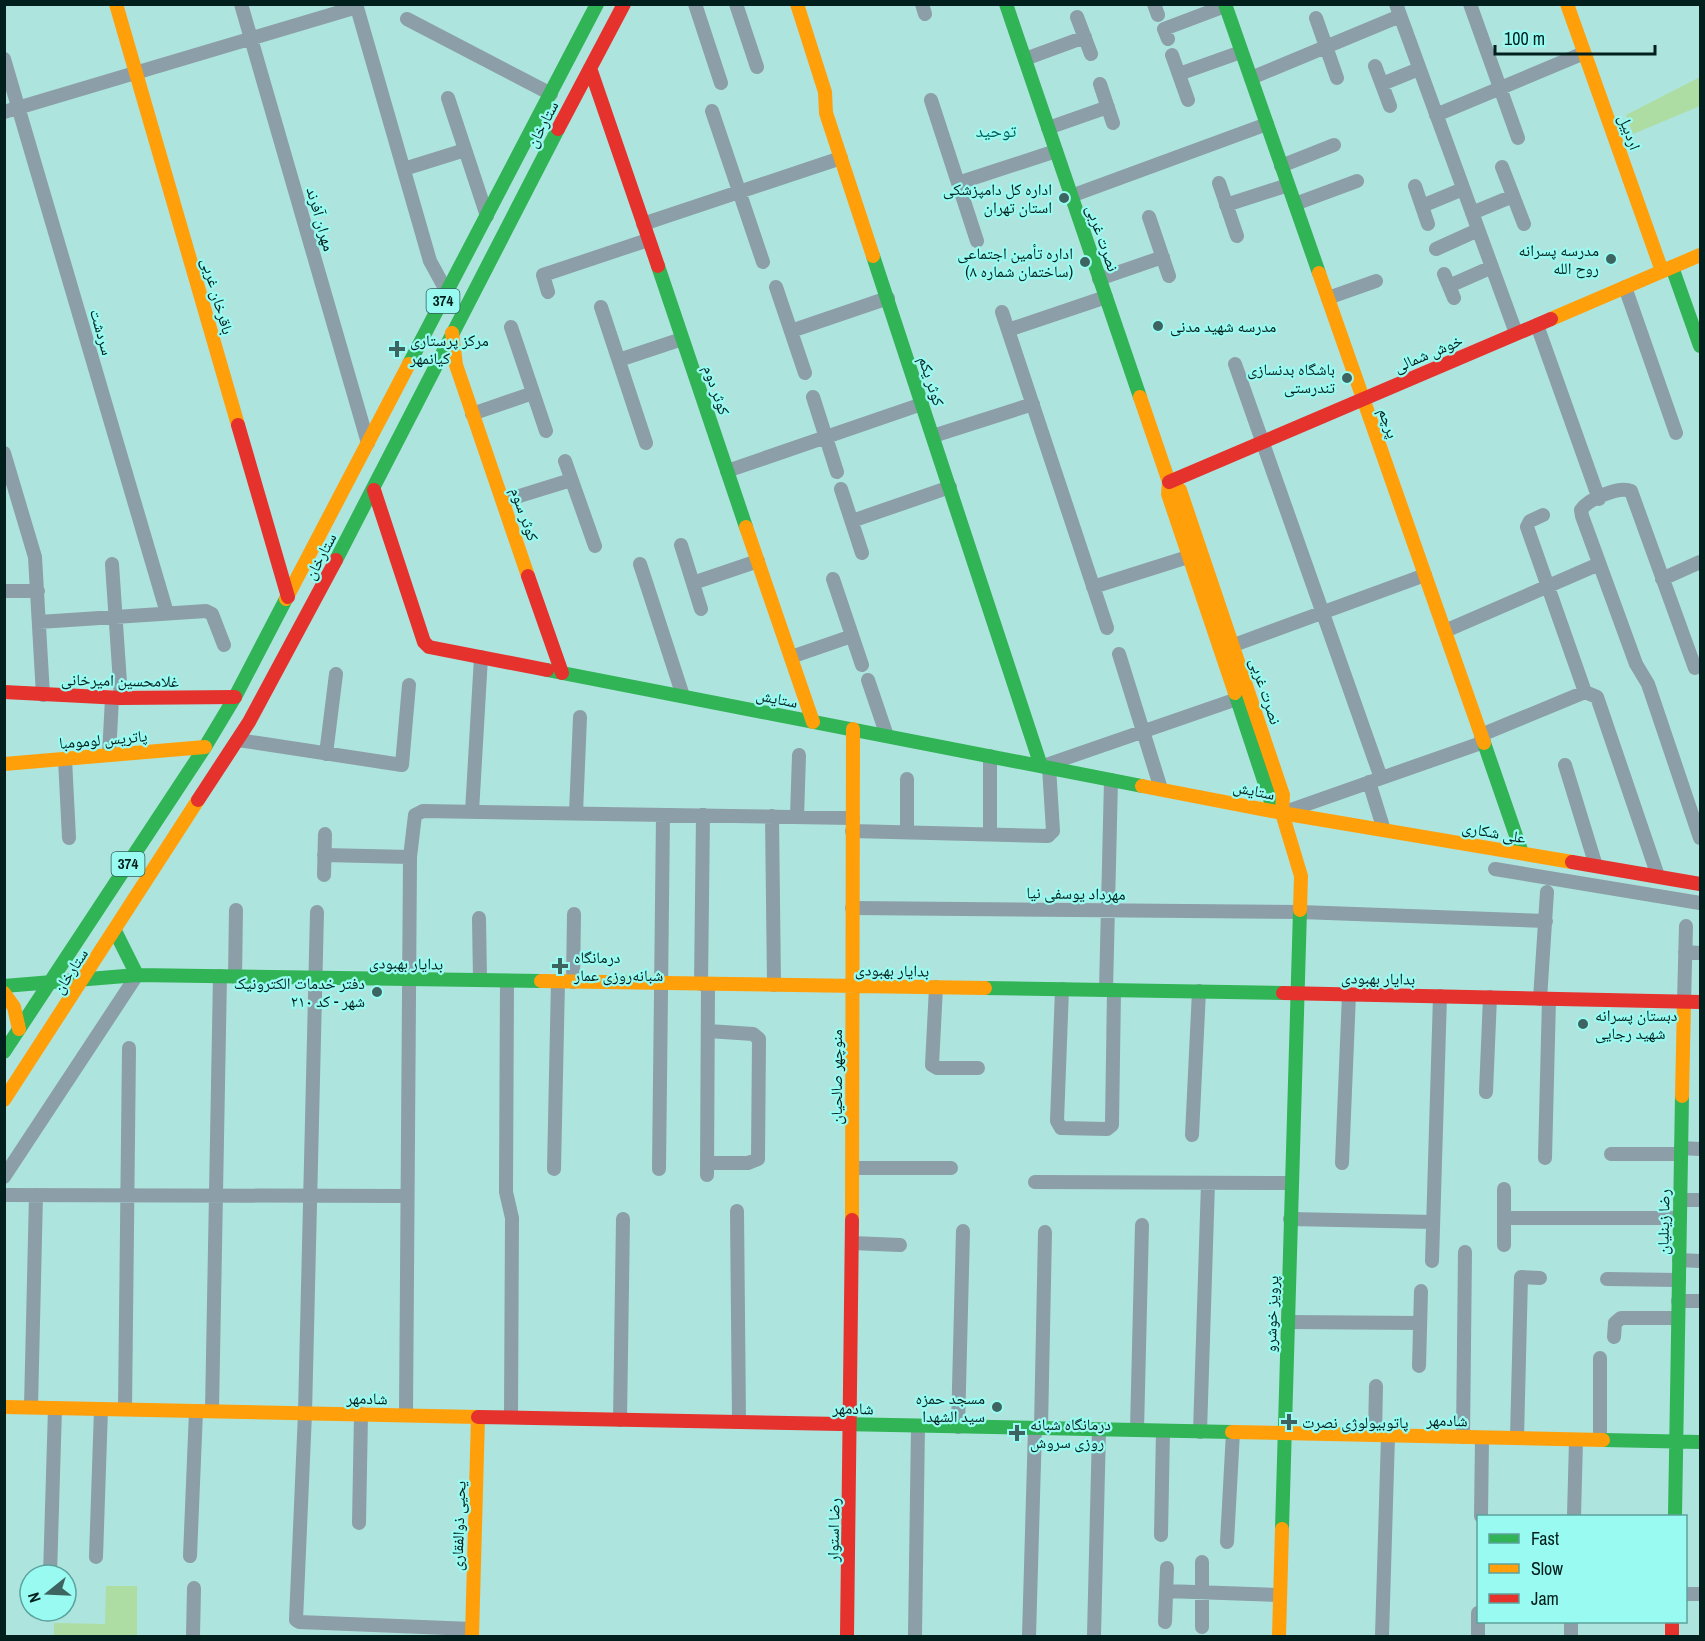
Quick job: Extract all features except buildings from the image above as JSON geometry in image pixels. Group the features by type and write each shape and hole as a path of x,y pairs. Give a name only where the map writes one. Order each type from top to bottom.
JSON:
{"main road":[{"name":"باقرخان غربی","path":"116,4 288,597"},
{"name":"ستارخان","path":"4,1100 238,740 375,490 458,319 624,4"},
{"path":"785,4 815,96 826,113"},
{"name":"کوثر یکم","path":"797,4 825,92 826,113 1045,767"},
{"name":"اردبیل","path":"1567,4 1668,269 1701,346"},
{"name":"ستارخان","path":"4,1052 205,747 235,697 551,94 595,5"},
{"name":"نصرت غربی","path":"1007,5 1169,482 1168,494 1188,557 1270,799 1282,813"},
{"name":"پرچم","path":"1225,5 1522,854"},
{"name":"کوثر دوم","path":"590,68 813,722"},
{"name":"خوش شمالی","path":"1169,482 1701,255"},
{"path":"437,311 444,320 458,319"},
{"name":"کوثر سوم","path":"452,333 456,365 562,673"},
{"path":"417,351 422,346 433,344 437,363 446,360 456,365"},
{"name":"نصرت غربی","path":"1169,482 1180,490 1283,795 1282,813 1300,876 1296,993"},
{"name":"ستایش","path":"375,490 424,642 429,646 1282,813"},
{"name":"غلامحسین امیرخانی","path":"4,692 117,698 235,697"},
{"name":"منوچهر صالحیان","path":"851,1424 853,729"},
{"name":"پاتریس لومومبا","path":"4,764 205,747"},
{"name":"علی شکاری","path":"1282,813 1701,884"},
{"path":"115,931 136,975"},
{"name":"بدایار بهبودی","path":"4,986 136,975 1199,991 1701,1002"},
{"path":"4,993 14,1007 19,1029"},
{"name":"پرویز خوشرو","path":"1279,1636 1296,993"},
{"name":"رضا زینلیان","path":"1675,1515 1684,1002"},
{"name":"شادمهر","path":"4,1407 1701,1442"},
{"name":"یحیی ذوالفقاری","path":"472,1633 478,1417"},
{"name":"رضا استوار","path":"847,1636 851,1424"}],"street":[{"name":"مهران آفرند","path":"241,4 368,443"},
{"path":"695,4 721,83"},
{"path":"736,4 757,67"},
{"path":"1470,4 1518,138"},
{"path":"1167,39 1164,29 1225,5"},
{"path":"4,112 356,6 430,261 447,292"},
{"path":"1251,78 1326,47 1398,10 1516,333"},
{"path":"1077,17 1091,54"},
{"path":"1316,18 1337,78"},
{"path":"407,19 551,94"},
{"path":"1024,59 1085,38"},
{"path":"1179,74 1241,52"},
{"path":"1436,115 1584,53"},
{"path":"1172,55 1188,100"},
{"name":"سردشت","path":"4,59 167,613"},
{"path":"1375,66 1390,106"},
{"path":"1382,84 1419,69"},
{"path":"1100,84 1113,123"},
{"path":"448,98 487,216"},
{"path":"931,100 977,241"},
{"path":"1048,128 1108,108"},
{"path":"712,111 763,262"},
{"path":"1071,196 1267,124"},
{"path":"1281,166 1334,145"},
{"path":"404,169 465,150"},
{"path":"958,183 1056,151"},
{"path":"643,224 842,158"},
{"path":"1502,167 1524,224"},
{"path":"1295,204 1356,180"},
{"path":"1219,183 1238,236"},
{"path":"1226,205 1288,185"},
{"path":"1415,186 1428,224"},
{"path":"1422,206 1463,189"},
{"path":"1472,213 1513,196"},
{"path":"1149,217 1169,276"},
{"path":"1436,249 1478,230"},
{"path":"548,292 543,275 648,240"},
{"path":"1100,279 1163,257"},
{"path":"1449,286 1492,267"},
{"path":"1328,298 1376,281"},
{"path":"776,287 805,373"},
{"path":"1625,287 1676,433"},
{"path":"1008,330 1106,297"},
{"path":"791,331 888,298"},
{"path":"601,307 646,443"},
{"path":"1002,312 1107,628"},
{"path":"1536,325 1599,499"},
{"path":"511,327 546,431"},
{"path":"619,360 682,339"},
{"path":"1235,363 1323,613 1375,780 1384,830"},
{"path":"472,414 533,393"},
{"path":"813,397 837,472"},
{"path":"727,471 922,404"},
{"path":"933,436 1033,404"},
{"path":"4,453 33,549 38,591 43,694"},
{"path":"565,461 595,546"},
{"path":"503,501 572,480"},
{"path":"852,521 950,487"},
{"path":"841,489 862,553"},
{"path":"1695,668 1632,493 1623,490 1581,508 1636,664 1648,684 1701,838"},
{"path":"1543,515 1530,521 1527,527 1585,692"},
{"path":"681,545 701,609"},
{"path":"1094,587 1188,557"},
{"path":"693,583 758,561"},
{"path":"1662,579 1701,562"},
{"path":"108,755 117,698 116,617 112,564"},
{"path":"640,564 683,696"},
{"path":"1445,631 1599,564"},
{"path":"1234,645 1425,575"},
{"path":"833,579 862,665"},
{"path":"4,591 38,591"},
{"path":"39,622 209,612 224,645"},
{"path":"791,657 852,636"},
{"path":"1119,654 1161,789"},
{"path":"472,812 481,657"},
{"path":"327,754 336,674"},
{"path":"867,680 887,736"},
{"path":"238,740 402,765 410,685"},
{"path":"1282,813 1483,738 1585,692 1597,697 1658,876"},
{"path":"406,1415 410,857 413,818 423,811 772,816 797,817 907,832 1051,835 1045,767 1144,730 1237,699"},
{"path":"576,813 580,717"},
{"path":"797,817 799,755"},
{"path":"990,756 990,834"},
{"path":"65,759 69,838"},
{"path":"1565,765 1596,866"},
{"path":"907,779 907,832"},
{"path":"1062,989 1058,1125 1061,1128 1107,1129 1112,1125 1108,910 1111,780"},
{"path":"659,1169 663,815"},
{"path":"703,815 704,984 708,1031 707,1169 748,1163 758,1159 759,1051 759,1039 753,1034 708,1031"},
{"path":"772,816 774,985"},
{"path":"324,875 325,834"},
{"path":"324,855 410,857"},
{"path":"1495,868 1701,903"},
{"path":"1545,1158 1544,999 1547,892"},
{"name":"مهرداد یوسفی نیا","path":"852,908 1300,912 1546,921"},
{"path":"235,977 236,910"},
{"path":"317,912 305,1413 297,1621 472,1633"},
{"path":"573,982 574,914"},
{"path":"479,918 480,980"},
{"path":"1684,1002 1686,926"},
{"path":"1685,952 1701,953"},
{"path":"4,1177 136,975"},
{"path":"212,1411 220,976"},
{"path":"507,981 506,1192 512,1218 511,1417"},
{"path":"554,1169 558,981"},
{"path":"936,987 932,1065 937,1068 978,1068"},
{"path":"1192,1135 1199,991"},
{"path":"1342,1163 1348,994"},
{"path":"1432,1262 1440,996"},
{"path":"1486,1092 1490,997"},
{"path":"125,1409 129,1048"},
{"path":"1611,1154 1701,1149"},
{"path":"852,1168 951,1168"},
{"path":"1035,1182 1291,1183"},
{"path":"1200,1432 1208,1183"},
{"path":"1504,1189 1504,1245"},
{"path":"4,1195 407,1196"},
{"path":"31,1407 36,1195"},
{"path":"1680,1200 1701,1200"},
{"path":"737,1211 739,1422"},
{"path":"1504,1218 1680,1218"},
{"path":"620,1420 623,1219"},
{"path":"1290,1219 1433,1222"},
{"path":"1137,1430 1142,1225"},
{"path":"958,1427 963,1231"},
{"path":"1029,1636 1045,1232"},
{"path":"852,1243 900,1245"},
{"path":"1463,1437 1465,1252"},
{"path":"1679,1260 1701,1261"},
{"path":"1517,1438 1521,1277 1540,1278"},
{"path":"1607,1279 1679,1280"},
{"path":"1419,1365 1421,1291"},
{"path":"1678,1301 1701,1302"},
{"path":"1614,1337 1615,1323 1621,1318 1678,1318"},
{"path":"1287,1322 1420,1323"},
{"path":"1600,1358 1600,1440"},
{"path":"1376,1386 1382,1436 1383,1636"},
{"path":"50,1563 55,1408"},
{"path":"96,1557 101,1409"},
{"path":"190,1556 196,1411"},
{"path":"359,1523 361,1414"},
{"path":"915,1636 918,1426"},
{"path":"1094,1636 1099,1430"},
{"path":"1161,1535 1163,1431"},
{"path":"1227,1542 1233,1432"},
{"path":"1481,1515 1482,1438"},
{"path":"1574,1515 1576,1440"},
{"path":"1202,1562 1202,1627"},
{"path":"1165,1622 1167,1568"},
{"path":"193,1636 194,1588"},
{"path":"1166,1591 1280,1595"}],"green space":[{"path":"1700,77 1700,106 1633,134 1626,115"},
{"path":"106,1586 137,1586 137,1636 54,1636 54,1623 105,1624"}],"traffic: fast":[{"path":"409,364 597,4"},
{"path":"1006,4 1140,397"},
{"path":"1225,4 1319,273"},
{"path":"336,560 558,129"},
{"path":"873,256 1041,766"},
{"path":"658,266 746,527"},
{"path":"1672,267 1700,346"},
{"path":"4,1052 205,747 235,697 286,599"},
{"path":"547,670 1142,786"},
{"path":"1235,693 1270,799 1282,813"},
{"path":"1484,743 1522,853"},
{"path":"1282,1529 1300,910"},
{"path":"115,931 137,975"},
{"path":"4,986 137,975 541,981"},
{"path":"985,988 1283,993"},
{"path":"1675,1515 1682,1096"},
{"path":"841,1424 1232,1432"},
{"path":"1603,1440 1700,1442"}],"traffic: slow":[{"path":"116,4 238,425"},
{"path":"797,4 825,92 826,113 873,256"},
{"path":"1567,4 1662,271"},
{"path":"1551,319 1700,255"},
{"path":"1319,273 1484,743"},
{"path":"452,333 456,365 528,576"},
{"path":"286,599 409,364"},
{"path":"1140,397 1169,482 1168,494 1235,693"},
{"path":"1169,482 1180,490 1283,795 1282,813 1301,876 1300,910"},
{"path":"746,527 813,722"},
{"path":"852,1220 853,729"},
{"path":"4,764 205,747"},
{"path":"1142,786 1282,813 1572,862"},
{"path":"4,1100 198,800"},
{"path":"541,981 985,988"},
{"path":"4,993 14,1007 19,1029"},
{"path":"1682,1096 1684,1002"},
{"path":"4,1407 478,1417"},
{"path":"472,1636 478,1417"},
{"path":"1232,1432 1603,1440"},
{"path":"1279,1636 1282,1529"}],"traffic: jam":[{"path":"558,129 624,4"},
{"path":"590,68 658,266"},
{"path":"1169,482 1551,319"},
{"path":"238,425 288,597"},
{"path":"374,490 424,642 429,647 547,670"},
{"path":"198,800 249,722 336,560"},
{"path":"528,576 562,673"},
{"path":"4,692 121,698 235,697"},
{"path":"1572,862 1700,884"},
{"path":"1283,993 1700,1002"},
{"path":"847,1636 852,1220"},
{"path":"478,1417 841,1424"},
{"path":"1672,1623 1672,1636"}],"place":[{"name":"اداره کل دامپزشکی استان تهران","path":"1064,198"},
{"name":"مدرسه پسرانه روح الله","path":"1611,259"},
{"name":"اداره تأمین اجتماعی (ساختمان شماره ۸)","path":"1085,262"},
{"name":"مدرسه شهید مدنی","path":"1158,326"},
{"name":"مرکز پرستاری کیانمهر","path":"397,349"},
{"name":"باشگاه بدنسازی تندرستی","path":"1347,378"},
{"name":"درمانگاه شبانه‌روزی عمار","path":"560,966"},
{"name":"دفتر خدمات الکترونیک شهر - کد ۲۱۰","path":"377,992"},
{"name":"دبستان پسرانه شهید رجایی","path":"1583,1024"},
{"name":"مسجد حمزه سید الشهدا","path":"997,1407"},
{"name":"پاتوبیولوژی نصرت","path":"1289,1422"},
{"name":"درمانگاه شبانه روزی سروش","path":"1017,1433"}],"district":[{"name":"توحید","path":"996,131"}]}
